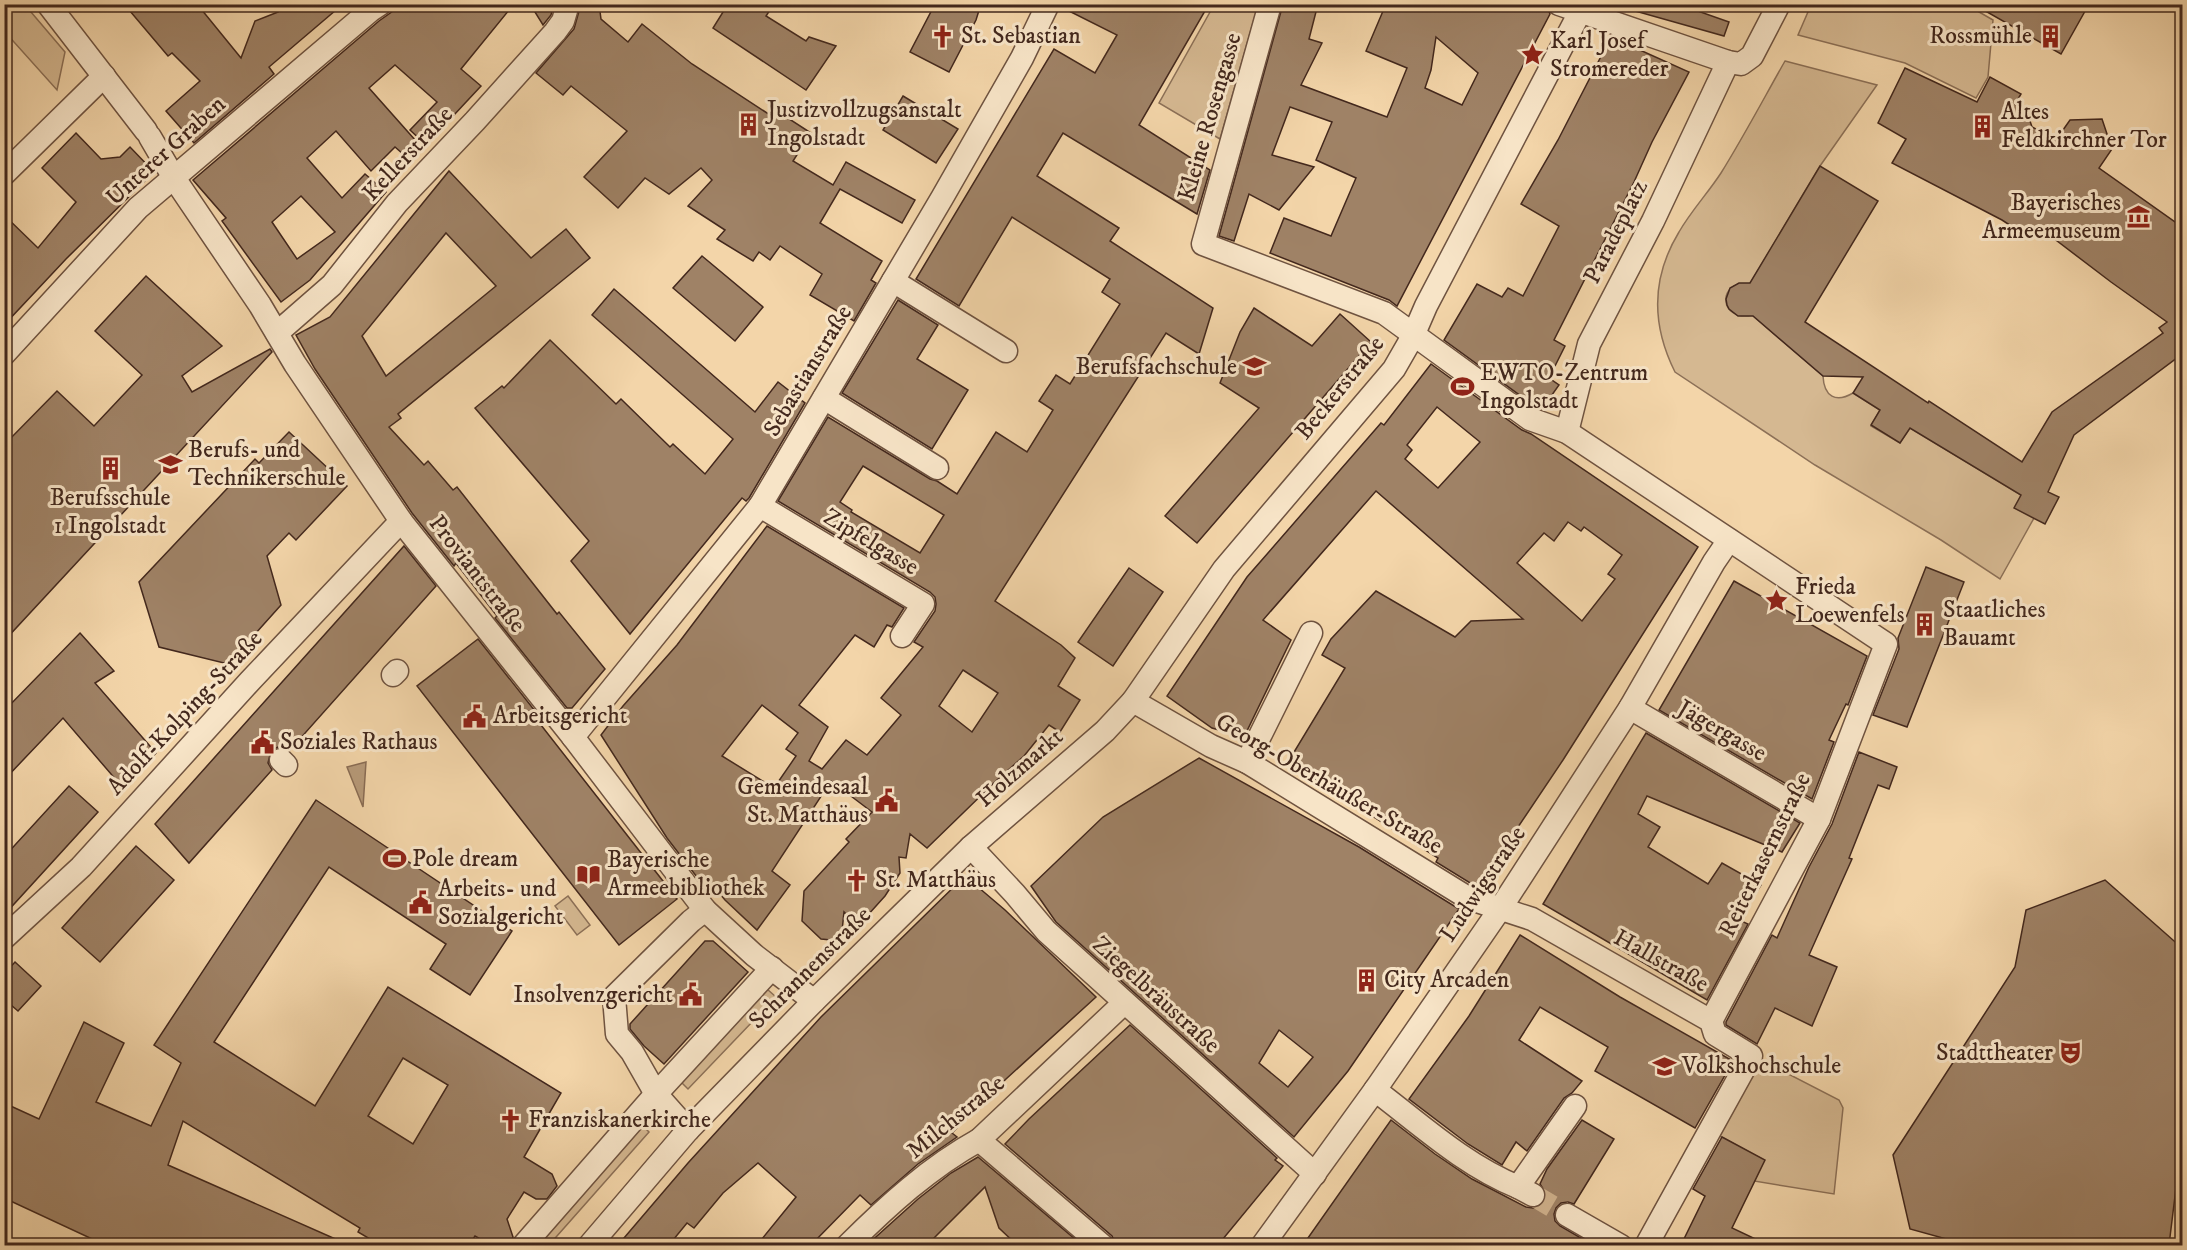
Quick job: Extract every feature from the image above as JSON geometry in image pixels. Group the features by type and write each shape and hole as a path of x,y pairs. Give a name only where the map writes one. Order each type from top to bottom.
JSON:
{"street":[{"name":"Proviantstraße","path":"48,4 148,134 295,364 401,521 573,737 705,909 754,955 813,1001"},
{"name":"Unterer Graben","path":"4,354 138,208 380,4"},
{"name":"Kellerstraße","path":"277,333 332,285 397,203 555,32 563,21 568,4"},
{"name":"Sebastianstraße","path":"573,737 760,506 1022,58 1048,4"},
{"name":"Kleine Rosengasse","path":"1270,4 1203,244 1384,313 1413,336"},
{"path":"1569,8 1728,62 1741,64 1752,56 1779,4"},
{"name":"Beckerstraße","path":"1105,731 1133,701 1224,569 1394,369 1413,336 1569,8"},
{"name":"Paradeplatz","path":"1567,432 1589,344 1653,221 1728,62"},
{"path":"4,174 104,76"},
{"path":"893,281 1006,351"},
{"path":"1413,336 1530,419 1567,432 1729,540"},
{"path":"824,398 937,468"},
{"name":"Zipfelgasse","path":"760,506 923,604 903,636"},
{"name":"Adolf-Kolping-Straße","path":"4,938 81,867 250,681 401,521"},
{"name":"Reiterkasernstraße","path":"1711,1021 1818,819 1886,644 1729,540"},
{"name":"Ludwigstraße","path":"1262,1245 1375,1090 1500,909 1630,708 1729,540"},
{"path":"1247,762 1311,633"},
{"name":"Georg-Oberhäußer-Straße","path":"1133,701 1211,746 1247,762 1468,898 1500,909"},
{"name":"Jägergasse","path":"1630,708 1818,819"},
{"name":"Holzmarkt","path":"971,847 1105,731"},
{"name":"Schrannenstraße","path":"589,1245 688,1130 813,1001 971,847"},
{"name":"Ziegelbräustraße","path":"971,847 1046,931 1315,1174"},
{"path":"688,1130 656,1094 632,1052 617,1034 614,997 705,909"},
{"name":"Hallstraße","path":"1500,909 1532,919 1711,1021 1715,1034 1751,1056 1646,1245"},
{"name":"Schrannenstraße","path":"523,1245 656,1094 772,969"},
{"name":"Milchstraße","path":"847,1245 882,1210 956,1153 985,1145 1128,1007"},
{"path":"1375,1090 1459,1154 1494,1177 1525,1191 1575,1106"},
{"path":"985,1145 1103,1245"},
{"path":"1567,1215 1621,1245"}],"shaded area":[{"path":"5,4 25,5 65,52 57,90 5,32"},
{"path":"1214,5 1258,5 1220,139 1159,103"},
{"path":"1811,5 1967,5 1993,20 1988,77 1976,98 1905,63 1798,35"},
{"path":"1785,61 1877,85 1820,166 1750,284 1739,284 1731,288 1727,294 1728,307 1733,313 1741,316 1752,315 1823,376 1826,389 1832,396 1841,398 1853,393 1880,410 1871,426 1900,443 1910,428 2021,495 2034,518 2000,579 1941,540 1815,465 1675,372 1667,355 1659,320 1658,302 1659,284 1670,249 1684,224 1721,173"},
{"path":"366,762 363,807 347,767"},
{"path":"568,896 590,925 577,935 555,906"},
{"path":"767,989 776,997 688,1089 679,1080"},
{"path":"1771,1065 1839,1100 1843,1108 1834,1194 1754,1181 1764,1160 1714,1133 1753,1068"},
{"path":"641,1124 649,1132 549,1245 533,1246"}],"building":[{"path":"124,4 197,4 241,58 255,21 278,12 275,4 343,4 269,67 274,74 194,143 166,111 200,81 172,53 168,56"},
{"path":"403,4 514,4 461,69 481,86 426,145 410,130 437,102 395,65 369,88 416,141 403,154 395,147 371,171 336,131 307,158 342,198 365,174 386,192 310,280 281,302 222,221 226,218 193,180 379,21","holes":["301,196 335,232 297,259 272,222"]},
{"path":"530,4 554,4 551,15 543,25"},
{"path":"581,4 599,4 601,19 628,42 642,24 692,64 770,115 774,109 811,133 793,161 833,185 846,162 915,200 902,223 840,189 820,223 882,261 871,280 876,283 854,321 810,295 822,274 780,246 770,260 759,252 753,261 717,239 725,230 688,206 712,180 701,168 669,194 645,178 618,208 584,177 627,131 571,86 563,95 536,73 574,29"},
{"path":"728,4 774,4 766,16 806,41 809,37 836,46 806,90 713,28"},
{"name":"St. Sebastian","path":"935,4 981,4 976,20 949,72 910,52"},
{"path":"1061,4 1209,4 1139,125 1210,170 1197,214 1063,133 1037,176 1119,228 1110,241 1213,308 1199,354 1166,333 995,601 1061,645 1075,658 1058,686 1080,700 1060,732 1049,725 1024,756 927,848 910,834 906,858 899,857 900,873 885,896 858,926 844,912 841,941 821,939 802,921 804,891 849,842 846,839 872,812 831,781 772,871 790,885 757,930 725,900 706,877 700,881 667,838 601,735 623,706 677,645 767,526 904,608 892,627 887,625 874,647 855,635 799,705 828,727 809,761 822,769 846,740 867,755 901,715 881,698 923,647 914,642 935,611 935,597 778,501 828,417 957,494 996,432 1027,452 1053,410 1039,401 1056,375 1070,384 1120,304 1102,292 1110,279 1012,217 959,306 916,279 1054,49 1095,73 1117,35 1061,7","holes":["863,466 944,515 920,553 851,512 852,510 840,502","963,670 998,693 972,732 939,706","762,705 798,733 786,749 796,756 774,788 722,756"]},
{"path":"1283,4 1318,4 1309,39 1322,43 1301,85 1387,117 1407,68 1366,51 1386,4 1546,4 1550,14 1397,306 1389,300 1270,253 1284,218 1331,236 1356,178 1316,160 1332,122 1290,107 1272,155 1314,167 1279,210 1249,194 1234,241 1219,236","holes":["1436,37 1478,73 1462,105 1425,88 1431,70"]},
{"path":"1629,4 1688,4 1689,8 1729,22 1724,36 1628,9"},
{"name":"Rossmühle","path":"1973,4 2089,4 2061,54"},
{"path":"1611,37 1689,72 1554,340 1565,346 1549,378 1559,385 1542,409 1536,407 1444,340 1477,284 1502,297 1508,288 1523,296 1559,226 1521,204 1558,140"},
{"path":"1905,68 1977,102 1990,77 2021,94 2015,104 2028,115 2032,127 2056,140 2070,120 2102,119 2112,149 2099,168 2182,227 2182,357 2181,355 2074,435 2048,492 2059,497 2045,524 2014,508 2021,495 1910,428 1900,443 1871,425 1880,410 1853,393 1863,377 1823,376 1753,316 1738,316 1727,305 1726,299 1730,288 1739,283 1750,283 1820,166 1878,201 1805,322 2022,462 2052,412 2163,333 2159,328 2167,322 2040,228 2031,239 2002,220 1892,163 1906,139 1878,123"},
{"path":"903,96 958,129 936,163 883,130"},
{"path":"76,133 101,159 120,157 130,147 154,172 66,259 4,325 4,215 38,248 76,202 42,168"},
{"path":"449,171 531,258 566,229 590,258 398,414 401,418 389,427 424,465 428,461 453,490 457,487 557,614 559,612 605,669 572,708 567,708 495,618 497,616 456,563 454,566 412,513 315,369 296,335 330,317","holes":["446,233 496,286 386,376 362,336"]},
{"path":"702,256 763,307 735,341 673,288"},
{"name":"Berufsschule 1 Ingolstadt","path":"146,276 222,346 182,376 192,392 270,349 272,352 4,641 4,445 57,391 94,426 142,375 95,331"},
{"path":"614,289 755,412 778,382 805,403 749,498 746,501 742,498 630,634 571,561 589,541 475,408 502,386 504,388 550,340 616,404 621,399 670,447 673,444 705,474 733,439 592,315"},
{"path":"898,300 938,325 917,359 968,390 932,449 842,393"},
{"path":"1254,308 1312,346 1340,314 1371,342 1197,543 1165,516 1259,408 1220,383 1240,332"},
{"path":"1431,364 1522,430 1698,547 1563,760 1479,885 1477,883 1475,886 1436,862 1438,858 1288,762 1345,668 1322,655 1331,639 1376,591 1455,637 1471,621 1523,619 1376,491 1263,620 1291,640 1244,737 1212,728 1167,696 1247,577 1381,423 1384,425","holes":["1437,407 1480,442 1438,488 1405,459 1412,450 1407,445","1568,522 1581,531 1584,527 1622,555 1608,574 1615,579 1582,621 1517,563 1544,533 1554,541"]},
{"name":"Berufsschule 1 Ingolstadt","path":"289,432 347,486 296,540 289,533 267,556 281,605 228,664 159,647 139,582 255,459 259,463"},
{"name":"Soziales Rathaus","path":"404,546 436,586 290,750 278,747 271,751 268,763 272,770 189,863 155,824"},
{"name":"Staatliches Bauamt","path":"1926,567 1964,582 1907,727 1873,715 1899,649 1898,638"},
{"path":"1129,568 1163,592 1113,666 1078,642"},
{"path":"1734,581 1867,656 1848,705 1846,704 1829,740 1834,742 1812,799 1659,710"},
{"path":"80,633 114,671 95,683 156,753 123,788 63,718 4,780 4,711"},
{"path":"478,639 535,711 530,711 677,899 619,945 417,686"},
{"path":"1646,733 1800,823 1782,852 1647,796 1638,814 1660,827 1648,847 1708,884 1722,863 1761,885 1739,920 1748,924 1707,1000 1543,904"},
{"path":"1859,752 1897,767 1889,789 1878,785 1849,858 1852,859 1809,955 1837,967 1812,1026 1775,1008 1757,1044 1726,1025 1726,1022 1772,935 1777,938 1809,867 1832,824"},
{"path":"1199,758 1359,847 1459,909 1348,1071 1294,1137 1056,922 1031,886 1103,817","holes":["1279,1030 1313,1057 1288,1087 1259,1063"]},
{"path":"69,786 98,812 4,915 4,857"},
{"path":"316,800 512,931 470,995 430,969 446,944 329,867 214,1042 315,1106 388,987 561,1093 524,1157 552,1174 557,1186 547,1199 536,1199 524,1192 507,1219 513,1237 510,1245 491,1245 475,1236 469,1245 380,1245 358,1232 360,1228 183,1121 168,1165 349,1245 105,1245 4,1198 4,1103 39,1119 84,1022 124,1043 96,1102 151,1126 181,1063 154,1045","holes":["403,1058 448,1085 413,1144 368,1116"]},
{"path":"136,846 174,880 100,962 62,928"},
{"path":"965,876 1005,910 1096,997 1006,1079 952,1133 957,1137 918,1164 871,1205 860,1195 811,1245 757,1245 796,1197 758,1163 723,1193 694,1228 687,1223 669,1245 618,1245 688,1163 821,1017"},
{"name":"Stadttheater","path":"2105,880 2182,948 2182,1139 2169,1245 1968,1245 1910,1229 1893,1155 2015,967 2026,910"},
{"path":"1520,935 1620,997 1733,1061 1695,1128 1595,1071 1608,1047 1540,1007 1519,1040 1582,1081 1572,1093 1564,1098 1527,1151 1516,1142 1502,1165 1468,1144 1409,1099 1469,1016"},
{"name":"Insolvenzgericht","path":"705,941 713,941 748,972 664,1064 644,1046 630,1029 630,1024"},
{"path":"15,962 41,986 18,1011 4,999 4,974"},
{"path":"1130,1025 1277,1158 1275,1160 1283,1166 1218,1245 1116,1245 1112,1236 1005,1144"},
{"path":"1391,1120 1472,1179 1526,1207 1533,1208 1540,1207 1545,1202 1546,1194 1540,1184 1547,1169 1582,1120 1614,1139 1574,1204 1561,1203 1554,1214 1555,1221 1560,1226 1593,1245 1303,1245"},
{"path":"1722,1137 1765,1160 1732,1228 1768,1245 1681,1245 1705,1196 1693,1189"},
{"path":"978,1157 1082,1245 1017,1245 999,1228 985,1187 927,1245 867,1245 918,1199 951,1173"}],"tunnel":[{"path":"1533,1195 1567,1215"}],"place":[{"name":"St. Sebastian","path":"943,36"},
{"name":"Rossmühle","path":"2050,36"},
{"name":"Karl Josef Stromereder","path":"1532,55"},
{"name":"Justizvollzugsanstalt Ingolstadt","path":"749,124"},
{"name":"Altes Feldkirchner Tor","path":"1983,126"},
{"name":"Bayerisches Armeemuseum","path":"2139,217"},
{"name":"Berufsfachschule","path":"1255,367"},
{"name":"EWTO-Zentrum Ingolstadt","path":"1462,387"},
{"name":"Berufs- und Technikerschule","path":"170,464"},
{"name":"Berufsschule 1 Ingolstadt","path":"110,468"},
{"name":"Frieda Loewenfels","path":"1777,601"},
{"name":"Staatliches Bauamt","path":"1925,624"},
{"name":"Arbeitsgericht","path":"475,716"},
{"name":"Soziales Rathaus","path":"262,742"},
{"name":"Gemeindesaal St. Matthäus","path":"886,801"},
{"name":"Pole dream","path":"394,859"},
{"name":"Bayerische Armeebibliothek","path":"589,874"},
{"name":"St. Matthäus","path":"857,880"},
{"name":"Arbeits- und Sozialgericht","path":"420,903"},
{"name":"City Arcaden","path":"1366,980"},
{"name":"Insolvenzgericht","path":"691,995"},
{"name":"Stadttheater","path":"2071,1053"},
{"name":"Volkshochschule","path":"1664,1066"},
{"name":"Franziskanerkirche","path":"510,1120"}]}
